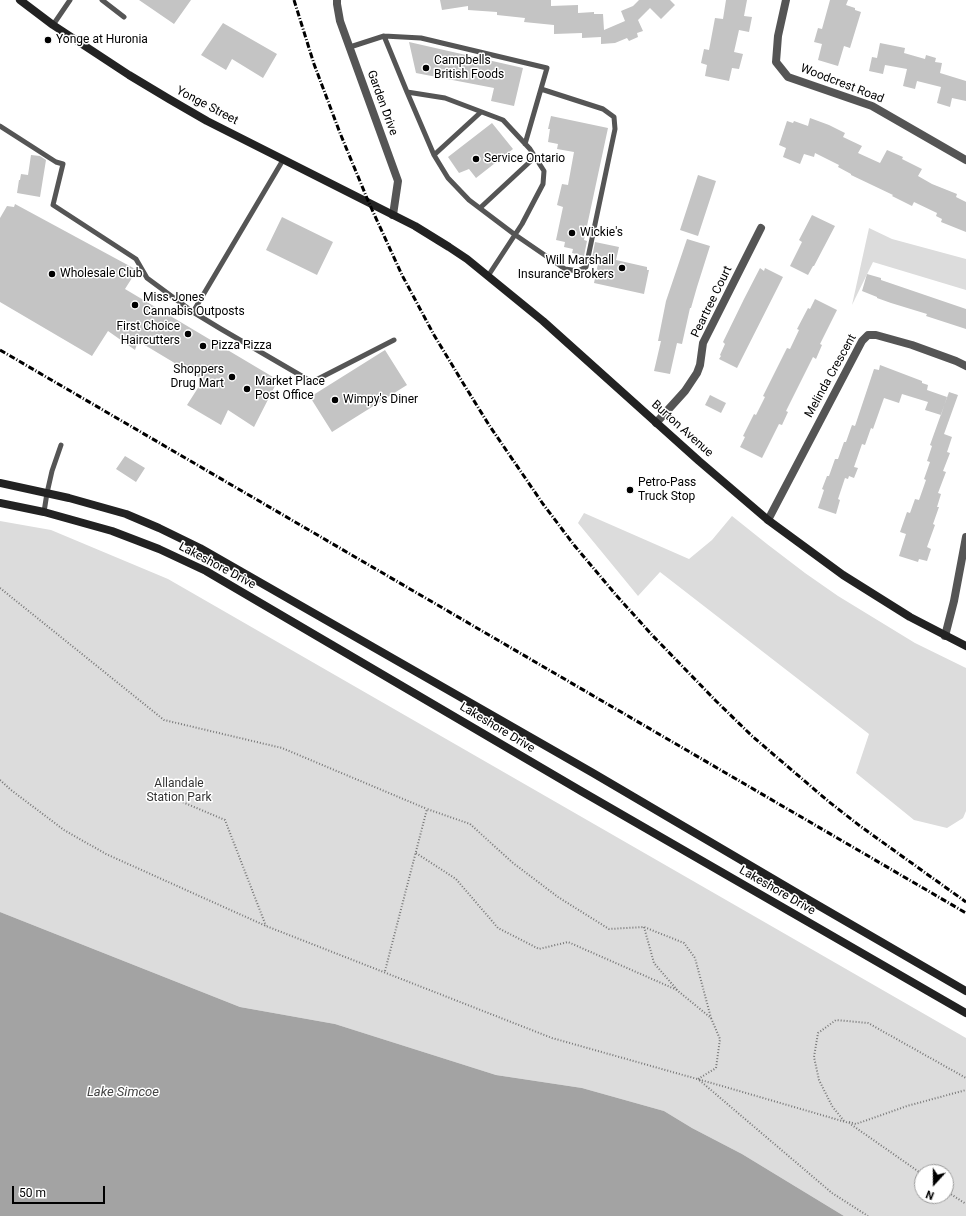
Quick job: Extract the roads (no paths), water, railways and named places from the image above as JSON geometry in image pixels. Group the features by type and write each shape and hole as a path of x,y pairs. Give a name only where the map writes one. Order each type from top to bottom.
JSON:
{"main road":[{"name":"Yonge Street","path":"20,0 52,25 129,75 207,121 393,215"},
{"name":"Burton Avenue","path":"393,215 434,236 488,276 566,341 656,423 768,520 843,575 910,617 966,646"},
{"name":"Lakeshore Drive","path":"0,483 76,500 126,514 200,548 586,769 966,991"},
{"name":"Lakeshore Drive","path":"0,503 44,512 112,531 159,549 206,571 588,795 966,1013"}],"street":[{"name":"Garden Drive","path":"337,0 340,20 398,181 393,215"},
{"name":"Woodcrest Road","path":"786,0 778,36 776,62 788,76 872,106 966,160"},
{"name":"Peartree Court","path":"656,423 685,391 697,373 700,365 703,343 761,228"},
{"name":"Melinda Crescent","path":"768,520 862,341 868,335 876,335 912,345 966,366"},
{"path":"945,636 954,601 966,537"}],"lane":[{"path":"52,25 70,0"},
{"path":"102,0 124,17"},
{"path":"384,36 434,155 448,178 469,200 514,234 565,269 578,271 586,266 615,129 614,117 603,108 541,89"},
{"path":"350,48 384,36 421,38 547,68 525,144"},
{"path":"407,92 445,98 503,120 525,144 544,171 543,184 522,224 514,234 488,276"},
{"path":"434,155 481,112"},
{"path":"0,126 56,162 63,164 53,205 136,259 147,278 193,312 312,382 394,340"},
{"path":"480,208 535,157"},
{"path":"193,312 283,160"},
{"path":"44,512 52,471 61,445"}],"water":[{"name":"Lake Simcoe","path":"0,912 240,1007 335,1024 496,1075 582,1088 664,1111 692,1128 742,1154 844,1216 0,1216"}],"railway":[{"path":"294,0 314,64 340,133 369,203 402,275 434,335 463,383 489,425 543,504 574,545 616,595 653,636 752,736 828,801 860,826 966,902"},
{"path":"0,350 966,913"}],"place":[{"name":"Yonge at Huronia","path":"48,40"},
{"name":"Campbells British Foods","path":"426,68"},
{"name":"Service Ontario","path":"476,159"},
{"name":"Wickie's","path":"572,233"},
{"name":"Will Marshall Insurance Brokers","path":"622,268"},
{"name":"Wholesale Club","path":"52,274"},
{"name":"Miss Jones Cannabis Outposts","path":"135,305"},
{"name":"First Choice Haircutters","path":"188,334"},
{"name":"Pizza Pizza","path":"203,346"},
{"name":"Shoppers Drug Mart","path":"232,377"},
{"name":"Market Place Post Office","path":"247,389"},
{"name":"Wimpy's Diner","path":"335,400"},
{"name":"Petro-Pass Truck Stop","path":"630,490"}],"park label":[{"name":"Allandale Station Park","path":"179,791"}]}
